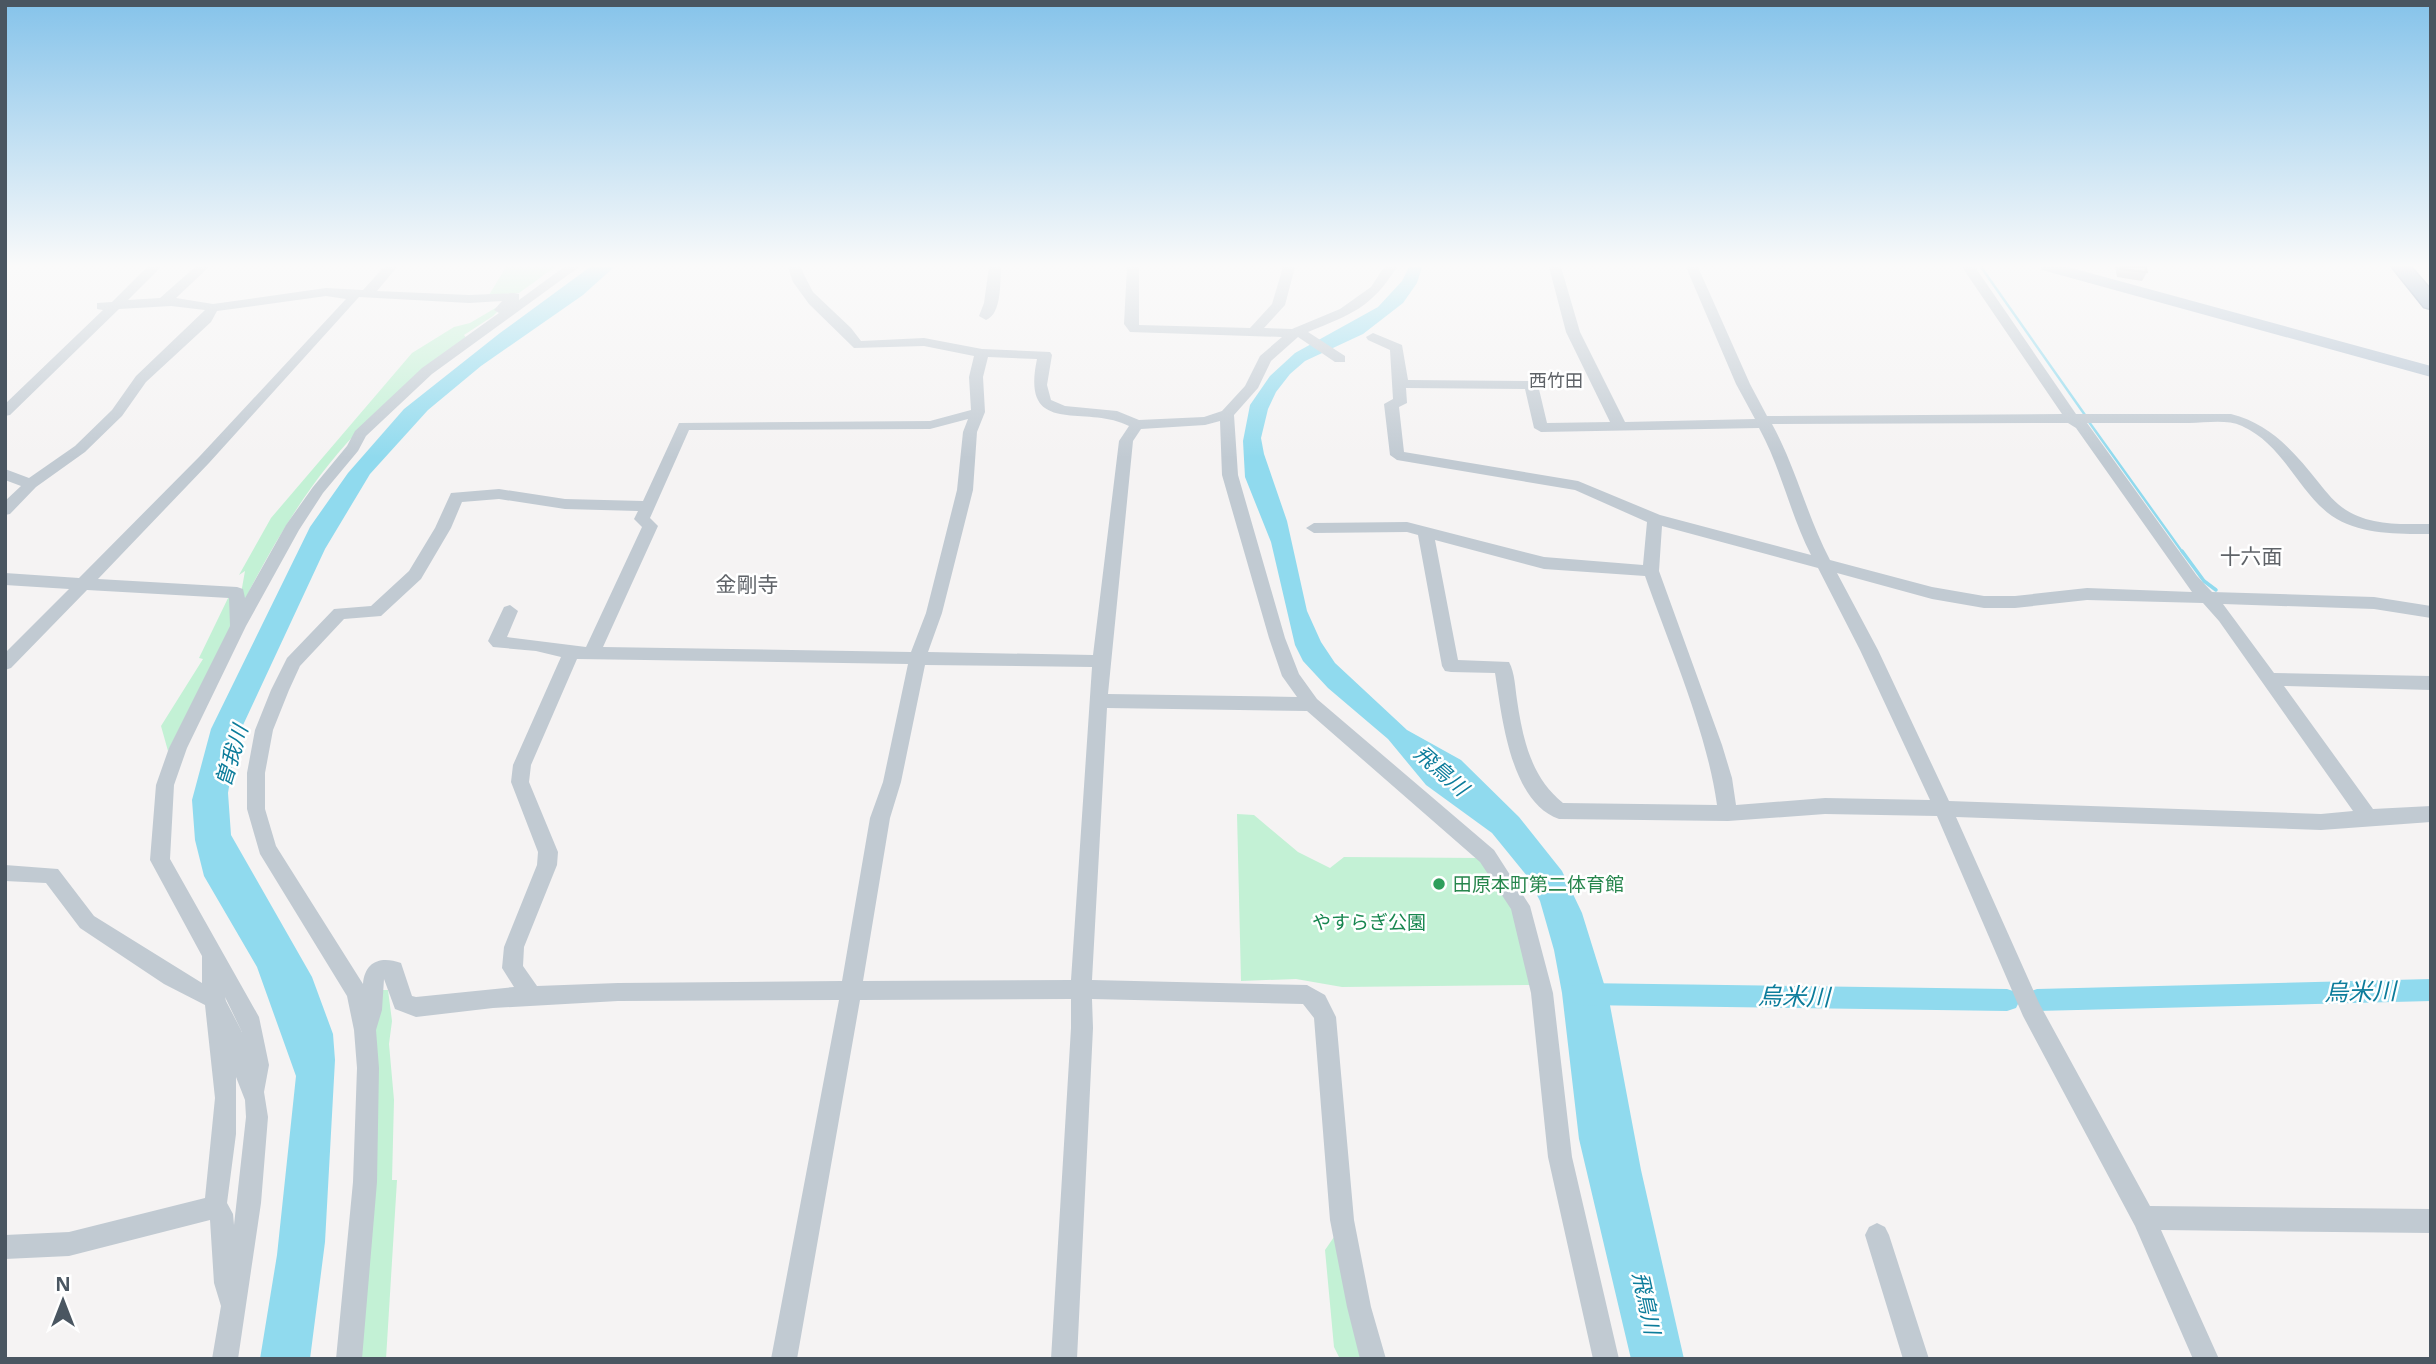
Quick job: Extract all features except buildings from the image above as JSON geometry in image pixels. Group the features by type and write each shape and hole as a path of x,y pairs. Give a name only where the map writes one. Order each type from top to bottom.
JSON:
{"main road":[{"path":"2280,331 2431,372"}],"street":[{"path":"5,412 85,331"},
{"path":"5,510 31,484 89,440 117,413 141,379 193,331"},
{"path":"5,664 80,584 204,460 324,331"},
{"path":"475,337 478,331"},
{"path":"253,1092 258,1065 251,1024 160,860 165,785 186,728 238,626 292,529 318,491 353,448 360,434 427,371 484,331"},
{"path":"849,331 853,342 859,345 923,342 982,353 1045,355 1040,392 1053,407 1063,411 1116,415 1137,425 1205,421 1227,414 1251,388 1265,359 1299,331"},
{"path":"1233,331 1296,332 1338,358"},
{"path":"1573,331 1619,425"},
{"path":"1720,331 1743,384 1776,445 1805,528 1869,650 1944,808 2031,1009 2143,1218 2206,1359"},
{"path":"2016,331 2082,419 2081,425 2191,580 2208,597 2368,817"},
{"path":"1373,337 1398,348 1400,403 1391,404 1397,455 1578,486 1655,519 1970,601 2014,602 2061,594 2087,594 2374,603 2431,612"},
{"path":"784,1359 880,818 892,782 918,656 934,613 965,490 970,432 978,412 976,377 982,353"},
{"path":"1401,384 1531,385 1541,428 1765,422 2221,417 2250,423 2272,437 2327,503 2343,515 2378,528 2431,529"},
{"path":"592,653 650,526 642,519 684,426 930,425 978,412"},
{"path":"1227,414 1230,475 1277,638 1291,676 1311,704 1487,856 1520,906 1542,993 1560,1157 1606,1359"},
{"path":"1064,1359 1082,1028 1081,989 1101,661 1126,441 1137,425"},
{"path":"5,474 31,484"},
{"path":"349,1359 365,1182 368,1068 365,1030 357,994 267,848 256,809 256,773 264,730 293,662 340,613 375,612 415,575 443,528 456,497 499,494 565,504 648,506"},
{"path":"1655,519 1651,571 1713,745 1723,778 1728,813"},
{"path":"1314,528 1407,527 1544,563 1651,571"},
{"path":"1425,531 1451,666 1503,667 1515,738 1532,784 1545,801 1559,811 1728,813 1825,806 2321,822 2431,814"},
{"path":"5,579 237,593 238,626"},
{"path":"510,611 497,641 499,643 536,645 571,653 918,656 1101,661"},
{"path":"531,995 512,968 514,947 547,865 548,852 520,782 522,765 571,653"},
{"path":"2268,679 2431,683"},
{"path":"1100,701 1311,704"},
{"path":"5,873 51,875 87,922 171,977 213,999 230,1030 253,1092 257,1117 249,1203 225,1359"},
{"path":"211,956 213,999 224,1063 228,1119 215,1207 221,1214 226,1283 233,1307"},
{"path":"365,1030 371,1010 374,976 379,969 394,970 403,1002 408,1006 531,995 1081,989 1299,993 1317,1002 1325,1017 1342,1220 1359,1307 1373,1359"},
{"path":"5,1247 69,1244 215,1207"},
{"path":"2143,1218 2431,1222"},
{"path":"1877,1235 1916,1359"}],"green space":[{"path":"448,331 471,331 464,335 467,339 391,400 348,442 314,484 245,599 240,599 245,571 239,575 271,518 412,353"},
{"path":"230,594 231,627 168,751 161,726 203,659 199,658"},
{"name":"やすらぎ公園","path":"1237,814 1254,815 1298,852 1330,868 1344,857 1479,858 1513,910 1533,985 1342,987 1296,979 1241,981"},
{"path":"378,990 388,990 392,1021 389,1044 394,1100 392,1180 397,1180 386,1359 356,1359"},
{"path":"1334,1237 1369,1359 1340,1359 1334,1347 1325,1250"}],"water":[{"name":"曽我川","path":"503,331 532,331 481,366 428,410 370,474 325,549 237,738 228,793 231,835 312,977 333,1034 335,1060 325,1242 310,1359 260,1359 277,1255 296,1076 257,967 204,876 195,840 192,800 211,729 310,527 348,473 404,409"},
{"name":"飛鳥川","path":"1335,331 1367,331 1305,361 1290,374 1276,392 1268,409 1261,438 1287,521 1307,611 1321,642 1335,663 1407,730 1461,760 1519,817 1562,871 1582,913 1609,1000 1641,1170 1684,1359 1631,1359 1579,1139 1562,993 1554,950 1540,901 1527,876 1492,833 1426,785 1388,739 1328,688 1303,661 1295,645 1271,542 1245,477 1243,441 1250,405 1270,376 1295,353"}],"waterway":[{"path":"2026,331 2085,415"},
{"path":"2089,422 2183,553"},
{"path":"2182,551 2204,581 2216,590"},
{"name":"烏米川","path":"2037,1000 2431,990"},
{"name":"烏米川","path":"1581,994 2007,1000"}],"place":[{"name":"田原本町第二体育館","path":"1439,884"}],"district":[{"name":"西竹田","path":"1556,381"},
{"name":"十六面","path":"2251,557"},
{"name":"金剛寺","path":"747,585"}]}
